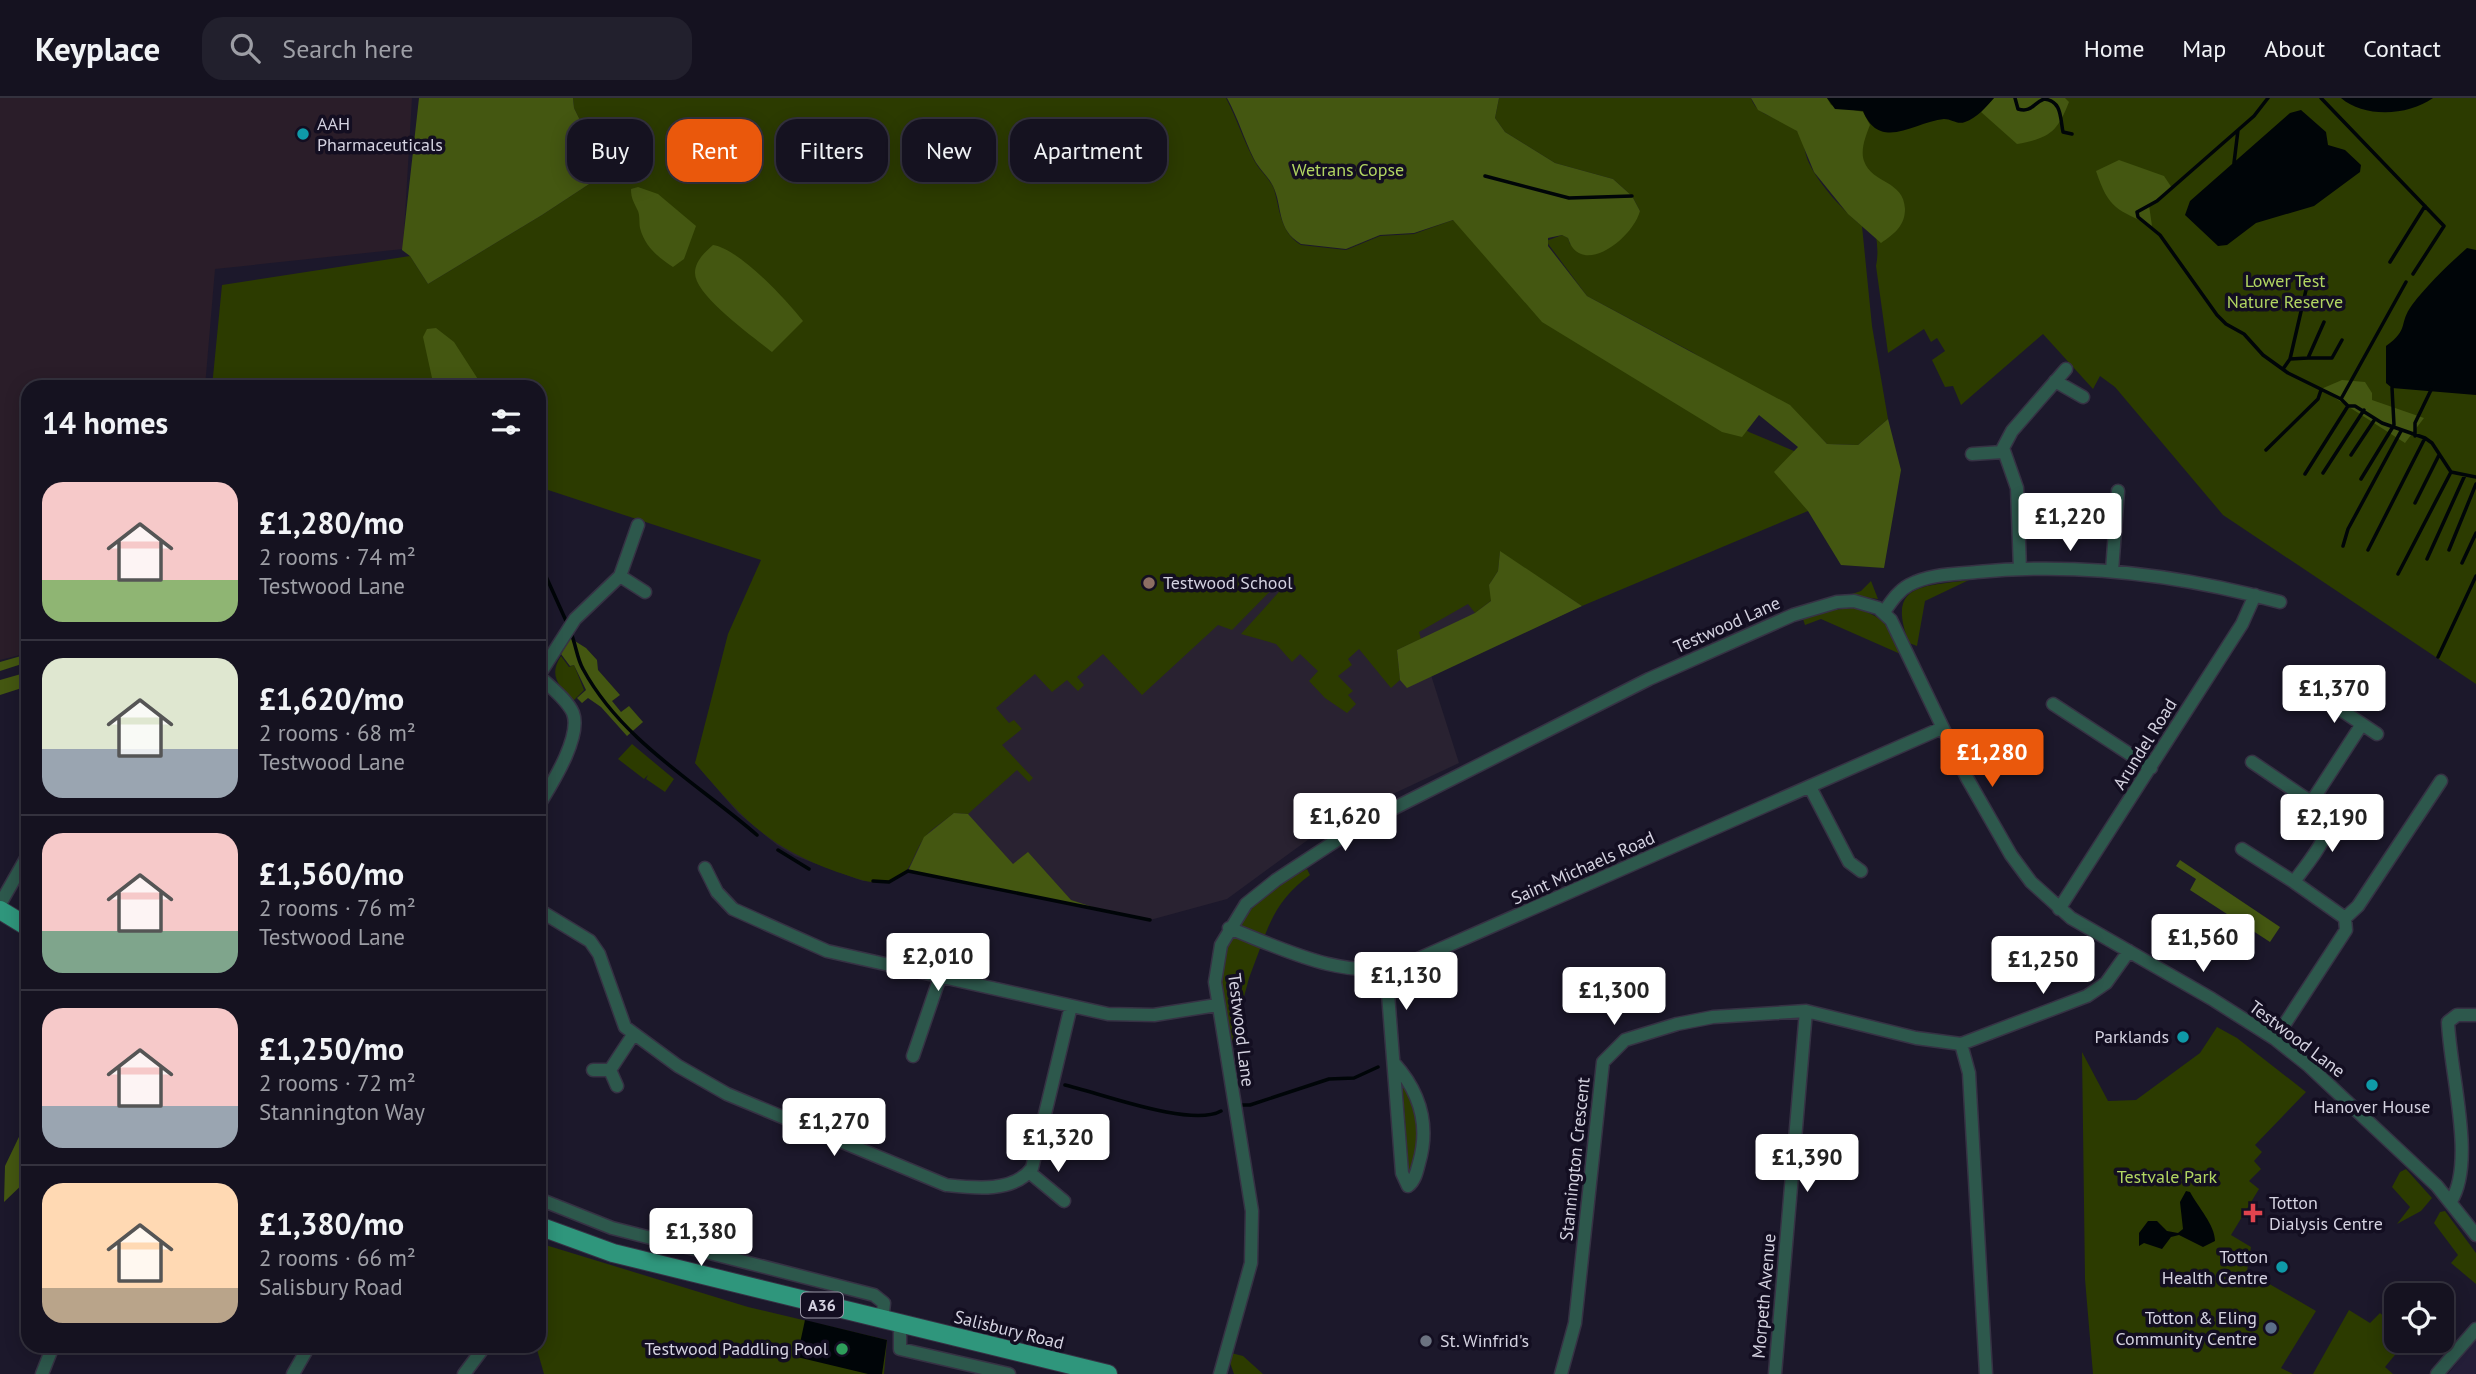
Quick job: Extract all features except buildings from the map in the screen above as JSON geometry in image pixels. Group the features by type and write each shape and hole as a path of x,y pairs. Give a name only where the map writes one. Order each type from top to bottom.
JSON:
{"main road":[{"path":"0,910 21,923"},
{"name":"Salisbury Road","path":"546,1229 613,1254 1108,1374"}],"street":[{"path":"2020,569 2017,488 2003,452 2008,437 2066,369"},
{"path":"2055,381 2083,397"},
{"path":"1972,454 2003,452"},
{"path":"2112,571 2118,491"},
{"path":"546,664 575,619 620,576 638,525"},
{"path":"1884,612 1902,589 1920,580 1948,574 2020,569 2112,571 2176,578 2280,602"},
{"path":"620,576 645,592"},
{"name":"Arundel Road","path":"2059,909 2248,615 2255,595"},
{"name":"Testwood Lane","path":"1220,1374 1251,1263 1254,1232 1217,1005 1216,961 1229,928 1246,904 1261,891 1357,827 1649,679 1756,630 1830,603 1863,602 1884,612 1898,632 1942,728 2011,855 2031,882 2059,909 2275,1039 2321,1076 2451,1201 2476,1235"},
{"path":"546,682 569,707 574,717 569,745 546,794"},
{"path":"2308,688 2377,734"},
{"path":"2053,704 2151,768"},
{"path":"2312,801 2362,724"},
{"name":"Saint Michaels Road","path":"1229,928 1329,964 1386,968 1436,953 1942,728"},
{"path":"2252,762 2326,812 2329,825 2294,882"},
{"path":"2345,918 2358,906 2441,781"},
{"path":"1810,787 1849,862 1861,871"},
{"path":"2242,849 2345,918 2347,925 2275,1039"},
{"path":"0,904 21,867"},
{"path":"705,868 723,900 748,917 827,951 1071,1006 1141,1016 1217,1005"},
{"path":"546,914 585,937 595,947 618,1015 634,1035 696,1077 727,1094 946,1185 982,1187 1016,1181 1029,1172 1038,1152 1071,1006"},
{"path":"1986,1374 1969,1073 1961,1044 2087,996 2106,983 2129,951"},
{"path":"1386,968 1402,1173 1408,1186 1416,1175 1426,1141 1422,1111 1410,1081 1394,1063"},
{"path":"914,1056 940,977"},
{"name":"Stannington Crescent","path":"1561,1374 1575,1323 1603,1062 1625,1040 1713,1017 1806,1011 1916,1038 1961,1044"},
{"name":"Morpeth Avenue","path":"1775,1374 1806,1011"},
{"path":"2451,1201 2465,1184 2472,1155 2448,1023 2457,1015 2476,1016"},
{"path":"610,1070 634,1035"},
{"path":"593,1070 610,1070"},
{"path":"610,1070 617,1086"},
{"path":"1029,1172 1064,1201"},
{"path":"546,1202 612,1228 874,1296 884,1303 882,1320"},
{"path":"900,1325 900,1349 1009,1374"},
{"path":"2437,1374 2476,1329"},
{"path":"42,1374 50,1353"},
{"path":"293,1374 305,1353"},
{"path":"464,1374 480,1353"}],"shaded area":[{"path":"0,98 412,98 403,249 215,269 206,380 21,380 21,655 0,660"},
{"path":"1827,98 1994,98 1977,115 1965,122 1944,119 1889,133 1870,123 1863,111 1835,109"},
{"path":"2341,98 2433,98 2399,111 2374,112"},
{"path":"2301,110 2326,132 2328,145 2345,150 2361,165 2360,172 2314,206 2256,223 2227,245 2218,246 2185,215 2190,201 2290,113"},
{"path":"2467,248 2476,250 2476,395 2392,388 2386,383 2386,346 2401,331 2408,312 2418,297"},
{"name":"Testwood School","path":"836,409 1582,606 1431,675 1459,763 1331,823 1227,899 1150,920 908,871 889,882 863,881 795,856 777,845 738,813 695,763"},
{"path":"2186,1191 2190,1192 2209,1222 2215,1241 2203,1247 2179,1235 2171,1237 2162,1249 2144,1243 2139,1246 2139,1233 2148,1221 2157,1221 2167,1231 2178,1233 2183,1229 2180,1202"},
{"name":"Testwood Paddling Pool","path":"805,1320 887,1340 882,1374 868,1374 797,1357"},
{"path":"2476,1339 2476,1374 2448,1374"}],"green space":[{"path":"419,98 573,98 579,119 567,119 567,182 592,182 428,284 410,256 402,250"},
{"path":"573,98 1226,98 1247,147 1274,189 1285,227 1301,245 1346,250 1380,236 1414,234 1453,220 1749,432 1794,451 1817,493 1808,511 1582,606 1500,552 1498,571 1489,585 1492,600 1475,613 1468,604 1419,632 1421,639 1397,650 1400,680 1391,688 1359,649 1348,659 1352,665 1338,676 1353,691 1348,695 1356,704 1347,713 1325,698 1309,681 1318,671 1300,654 1292,662 1276,644 1241,634 1287,583 1282,579 1232,630 1218,625 1142,695 1103,654 1077,677 1084,685 1078,691 1067,680 1052,692 1035,674 996,708 1009,723 1014,720 1022,729 1002,745 1033,778 1029,782 1017,770 968,814 954,813 925,837 908,869 898,878 870,882 856,878 812,862 757,829 695,763 728,634 761,560 546,489 546,380 213,380 222,285 410,256 428,284 592,182 653,182 653,119 579,119"},
{"name":"Wetrans Copse","path":"1227,98 1499,98 1495,118 1505,132 1555,163 1613,179 1632,196 1640,211 1627,233 1617,243 1594,255 1583,255 1574,250 1568,238 1562,235 1548,238 1548,246 1587,296 1790,405 1827,444 1858,445 1888,419 1901,470 1884,568 1841,565 1808,511 1774,472 1798,447 1759,415 1742,437 1722,432 1542,322 1453,220 1414,233 1380,235 1346,249 1301,244 1287,232 1273,186 1254,159"},
{"path":"1499,98 1751,98 1759,110 1793,127 1800,136 1807,159 1819,180 1862,226 1872,326 1888,419 1858,445 1827,444 1808,425 1692,352 1587,296 1546,241 1562,235 1568,238 1570,244 1640,211 1632,196 1613,179 1555,163 1505,132 1495,118"},
{"path":"1751,98 1827,98 1831,105 1863,112 1870,125 1863,147 1864,161 1874,174 1899,192 1903,200 1905,215 1898,229 1881,243 1848,214 1814,172 1797,131 1758,110"},
{"name":"Lower Test Nature Reserve","path":"1822,98 2476,98 2476,684 2223,515 2115,387 2100,376 2093,389 2043,334 1961,405 1953,386 1945,387 1932,360 1945,351 1937,338 1931,342 1924,329 1888,353 1876,266 1874,226 1860,181"},
{"path":"1994,98 2065,98 2069,102 2060,121 2050,132 2037,139 2017,144 1981,112"},
{"path":"2119,160 2164,176 2172,188 2149,205 2152,226 2116,207 2105,194 2096,171"},
{"path":"638,187 658,194 696,226 684,259 673,267 653,251 642,235 639,213 631,192 631,189"},
{"path":"713,245 749,265 803,321 772,352 727,316 698,282 695,273 697,265"},
{"path":"436,328 454,342 478,380 432,380 423,337 427,329"},
{"path":"2342,380 2365,382 2372,393 2372,400 2424,418 2405,443 2321,389"},
{"path":"1500,551 1582,606 1407,688 1400,680 1397,650 1475,613 1491,601 1489,585 1498,571"},
{"path":"1969,580 1925,601 1917,646 1909,643 1903,623 1902,609 1905,599 1923,587"},
{"path":"1871,581 1878,599 1849,595 1861,591"},
{"path":"1853,608 1872,614 1885,624 1905,656 1821,619 1805,625 1803,619 1832,610"},
{"path":"570,638 586,648 597,660 598,670 620,695 612,701 621,712 629,706 643,722 627,736 601,707 588,698 582,703 577,698 586,690 574,665 570,666 561,654"},
{"path":"21,656 21,664 0,671 0,662"},
{"path":"561,656 569,667 574,665 584,690 573,701 555,675"},
{"path":"21,674 21,688 0,695 0,680"},
{"path":"632,744 674,779 665,792 646,779 648,775 644,779 618,759"},
{"path":"954,813 968,814 1013,864 1028,852 1071,900 1105,911 908,871 924,837"},
{"path":"2180,860 2280,927 2270,942 2190,890 2196,879 2176,866"},
{"path":"1307,869 1310,875 1283,902 1265,935 1242,926 1244,919 1258,902"},
{"path":"1234,937 1261,946 1249,978 1231,1046 1222,1005 1220,975 1221,961"},
{"name":"Testvale Park","path":"2217,1027 2237,1038 2306,1092 2255,1145 2262,1152 2254,1161 2261,1169 2249,1181 2259,1189 2231,1235 2251,1247 2247,1271 2316,1311 2281,1368 2293,1374 2093,1374 2085,1279 2082,1052 2108,1101 2136,1100 2200,1053"},
{"path":"1402,1080 1409,1087 1422,1137 1412,1171 1409,1172"},
{"path":"21,1133 21,1186 4,1202 5,1166"},
{"path":"2406,1169 2432,1198 2421,1211 2397,1224 2410,1207 2392,1187 2400,1172"},
{"path":"2445,1211 2476,1253 2476,1284 2451,1263 2458,1255 2434,1223 2440,1212"},
{"path":"546,1245 748,1307 887,1340 884,1374 544,1374 538,1353 546,1353"},
{"path":"2349,1310 2370,1323 2380,1313 2384,1316 2384,1353 2397,1353 2385,1367 2393,1374 2313,1374"},
{"path":"1231,1353 1243,1356 1263,1374 1234,1374 1229,1360"}],"waterway":[{"path":"2015,98 2018,109 2023,110 2044,99 2050,100 2057,106 2063,132 2072,134"},
{"path":"2268,98 2254,116 2157,201 2137,212 2138,217 2160,235 2217,315 2226,324 2244,334 2263,355 2288,373 2341,399 2348,406 2355,406 2382,423 2425,438 2432,443 2451,472 2476,477"},
{"path":"2321,98 2444,226 2413,274"},
{"path":"2234,163 2238,130"},
{"path":"1485,176 1569,198 1632,196"},
{"path":"2390,262 2425,206"},
{"path":"2283,369 2290,359 2309,277"},
{"path":"2341,399 2406,282"},
{"path":"2290,359 2308,358 2324,322"},
{"path":"2309,358 2332,358 2342,340"},
{"path":"2361,479 2394,425 2392,388"},
{"path":"2266,450 2318,399 2321,390"},
{"path":"2415,436 2415,423 2431,390"},
{"path":"2305,474 2348,406"},
{"path":"2323,473 2364,410"},
{"path":"2351,455 2375,419"},
{"path":"2343,546 2348,529 2401,431"},
{"path":"2368,550 2425,438"},
{"path":"2415,503 2439,455"},
{"path":"2398,574 2451,472"},
{"path":"2427,559 2465,475"},
{"path":"2449,550 2476,484"},
{"path":"2462,563 2476,533"},
{"path":"546,576 567,623"},
{"path":"2438,657 2476,576"},
{"path":"571,633 583,669 618,718 662,760 757,835"},
{"path":"778,850 809,869"},
{"path":"873,881 889,882 908,871 1150,920"},
{"path":"1241,1105 1250,1105 1329,1079 1354,1078 1378,1067"},
{"path":"1065,1085 1168,1112 1207,1115 1221,1111"}],"place":[{"name":"AAH Pharmaceuticals","path":"303,134"},
{"name":"Testwood School","path":"1149,583"},
{"name":"Parklands","path":"2183,1037"},
{"name":"Hanover House","path":"2372,1085"},
{"name":"Totton Dialysis Centre","path":"2253,1213"},
{"name":"Totton Health Centre","path":"2282,1267"},
{"name":"Totton & Eling Community Centre","path":"2271,1328"},
{"name":"St. Winfrid's","path":"1426,1341"},
{"name":"Testwood Paddling Pool","path":"842,1349"}]}
